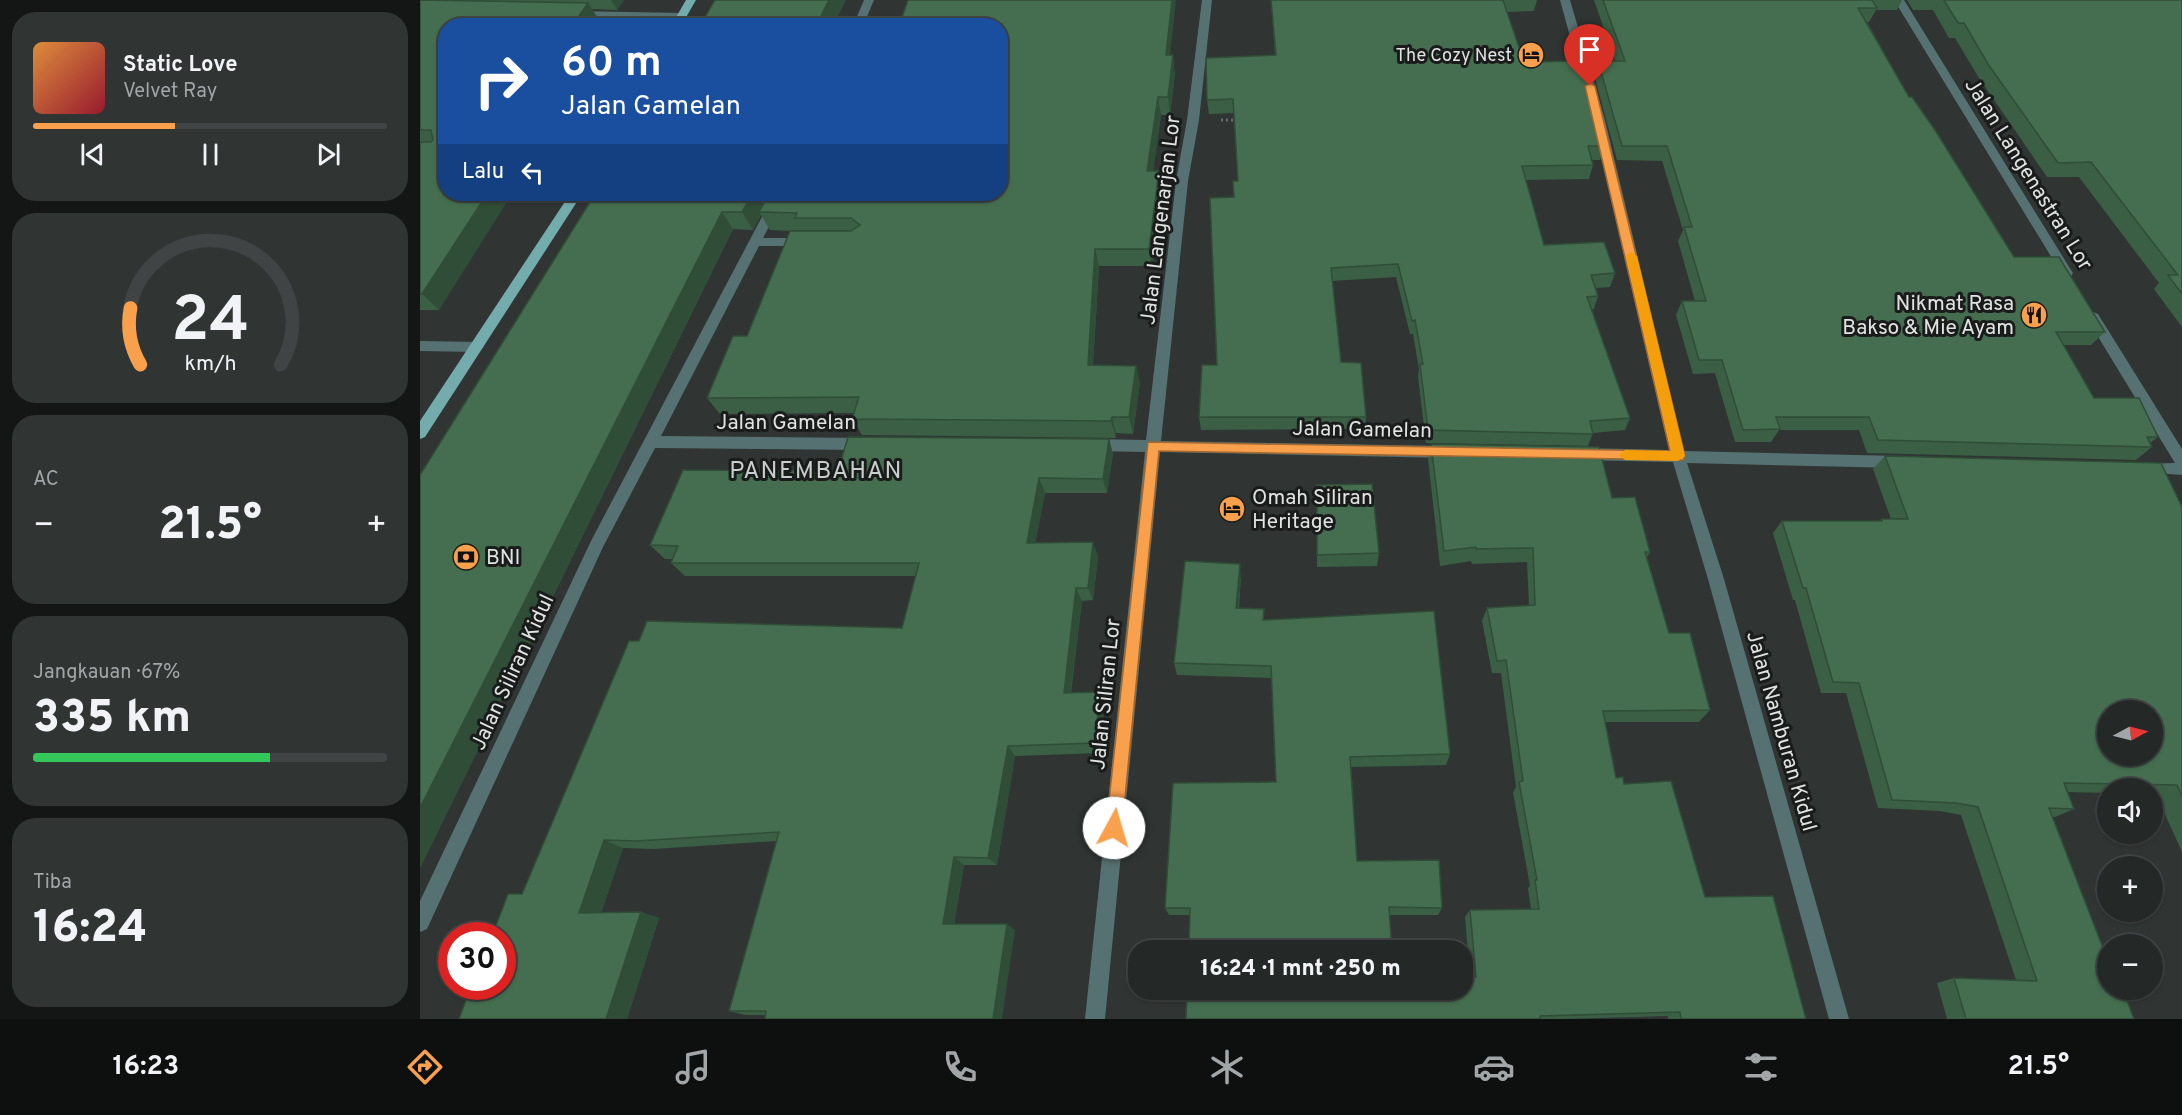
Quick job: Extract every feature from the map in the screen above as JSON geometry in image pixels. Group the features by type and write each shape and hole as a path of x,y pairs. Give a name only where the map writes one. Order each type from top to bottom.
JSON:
{"main road":[{"path":"680,18 692,0"},
{"path":"420,433 571,201"}],"street":[{"path":"861,18 869,0"},
{"name":"Jalan Langenarjan Lor","path":"1153,446 1182,181 1193,120 1207,0"},
{"name":"Jalan Namburan Kidul","path":"1565,0 1599,120 1678,456 1716,579 1839,1019"},
{"name":"Jalan Langenastran Lor","path":"1899,0 2075,288"},
{"path":"562,14 628,18"},
{"name":"Jalan Siliran Kidul","path":"420,922 597,544 776,201"},
{"path":"754,242 813,242"},
{"path":"2088,308 2182,461"},
{"path":"420,346 477,347"},
{"name":"Jalan Gamelan","path":"649,442 883,444"},
{"name":"Jalan Gamelan","path":"1071,445 1463,452"},
{"name":"Jalan Siliran Lor","path":"1095,1019 1153,446"},
{"path":"1571,454 1918,462"},
{"path":"2134,468 2182,469"}],"path":[{"path":"1193,120 1241,120"}],"building":[{"path":"420,0 588,3 578,18 438,18 438,201 482,201 422,294 420,294 420,142 433,140 431,130 420,130"},
{"path":"715,0 829,0 820,18 705,18"},
{"path":"908,0 1172,0 1166,55 1173,55 1168,97 1158,97 1147,171 1159,171 1149,249 1095,249 1088,365 1136,366 1129,417 1112,417 1111,421 852,419 859,397 707,398 733,336 747,336 790,231 851,231 860,225 851,218 795,218 797,213 759,212 765,201 1008,201 1008,18 902,18"},
{"path":"1271,0 1503,0 1524,62 1582,61 1604,146 1588,146 1593,165 1522,166 1544,245 1604,242 1615,273 1591,275 1598,296 1587,297 1630,418 1590,421 1593,434 1428,430 1420,364 1423,364 1415,320 1412,321 1398,264 1331,268 1341,362 1361,363 1366,417 1199,417 1202,365 1217,365 1210,198 1234,197 1233,181 1238,181 1233,99 1207,100 1206,58 1276,55"},
{"path":"1603,0 1872,0 1877,8 1858,8 1909,97 1912,97 1935,130 2014,257 2059,257 2105,332 2056,332 2094,398 2139,398 2158,437 2147,437 2152,447 1878,440 1869,417 1776,417 1780,429 1743,430 1722,360 1699,360 1682,301 1706,301 1684,227 1692,227 1667,146 1622,146 1598,61 1625,61"},
{"path":"1944,0 2182,0 2182,294 2168,275 2178,275 2091,162 2058,163 1988,64 1964,23 1958,23"},
{"path":"591,201 748,201 742,212 722,212 420,808 420,475"},
{"path":"848,437 1109,439 1103,479 1039,478 1027,543 1093,542 1088,588 1076,588 1064,693 1099,692 1096,743 1008,746 988,858 954,857 943,924 1007,924 993,1019 765,1019 766,1011 729,1011 779,832 636,841 604,840 579,913 641,912 606,1019 459,1019 466,1000 516,1000 516,922 497,922 508,894 522,894 629,641 639,641 647,621 902,628 919,563 671,563 678,546 650,545 683,470 838,471"},
{"path":"1431,444 1599,447 1612,498 1635,497 1650,552 1645,552 1669,633 1690,633 1710,710 1603,711 1616,778 1623,777 1624,784 1671,781 1705,897 1773,896 1806,1019 1681,1019 1680,1012 1540,1016 1540,1019 1186,1019 1187,1000 1473,1000 1473,977 1476,977 1470,910 1539,909 1535,880 1537,880 1519,782 1523,781 1506,660 1497,661 1487,608 1535,605 1533,548 1476,549 1476,547 1444,551"},
{"path":"1885,456 2161,463 2182,507 2182,796 2177,785 2163,785 2163,778 2097,778 2097,784 2064,783 2074,809 2049,808 2098,934 2097,1000 2127,1000 2134,1019 1966,1019 1954,978 2037,981 1978,807 1956,803 1892,800 1859,683 1833,682 1806,588 1803,588 1782,521 1882,521 1882,519 1908,519"},
{"path":"1372,484 1379,553 1317,555 1317,485"},
{"path":"1185,561 1240,564 1236,608 1264,609 1263,620 1434,611 1450,754 1350,757 1357,861 1439,860 1442,908 1389,907 1391,940 1189,940 1190,908 1165,908 1173,783 1276,782 1271,666 1174,663"}],"slow traffic":[{"path":"1625,455 1678,456 1631,256"}],"place":[{"name":"The Cozy Nest","path":"1531,55"},
{"name":"Nikmat Rasa Bakso & Mie Ayam","path":"2034,315"},
{"name":"Omah Siliran Heritage","path":"1232,509"},
{"name":"BNI","path":"466,557"}],"district":[{"name":"PANEMBAHAN","path":"816,470"}],"route":[{"path":"1114,828 1153,446 1678,456 1590,86"}]}
